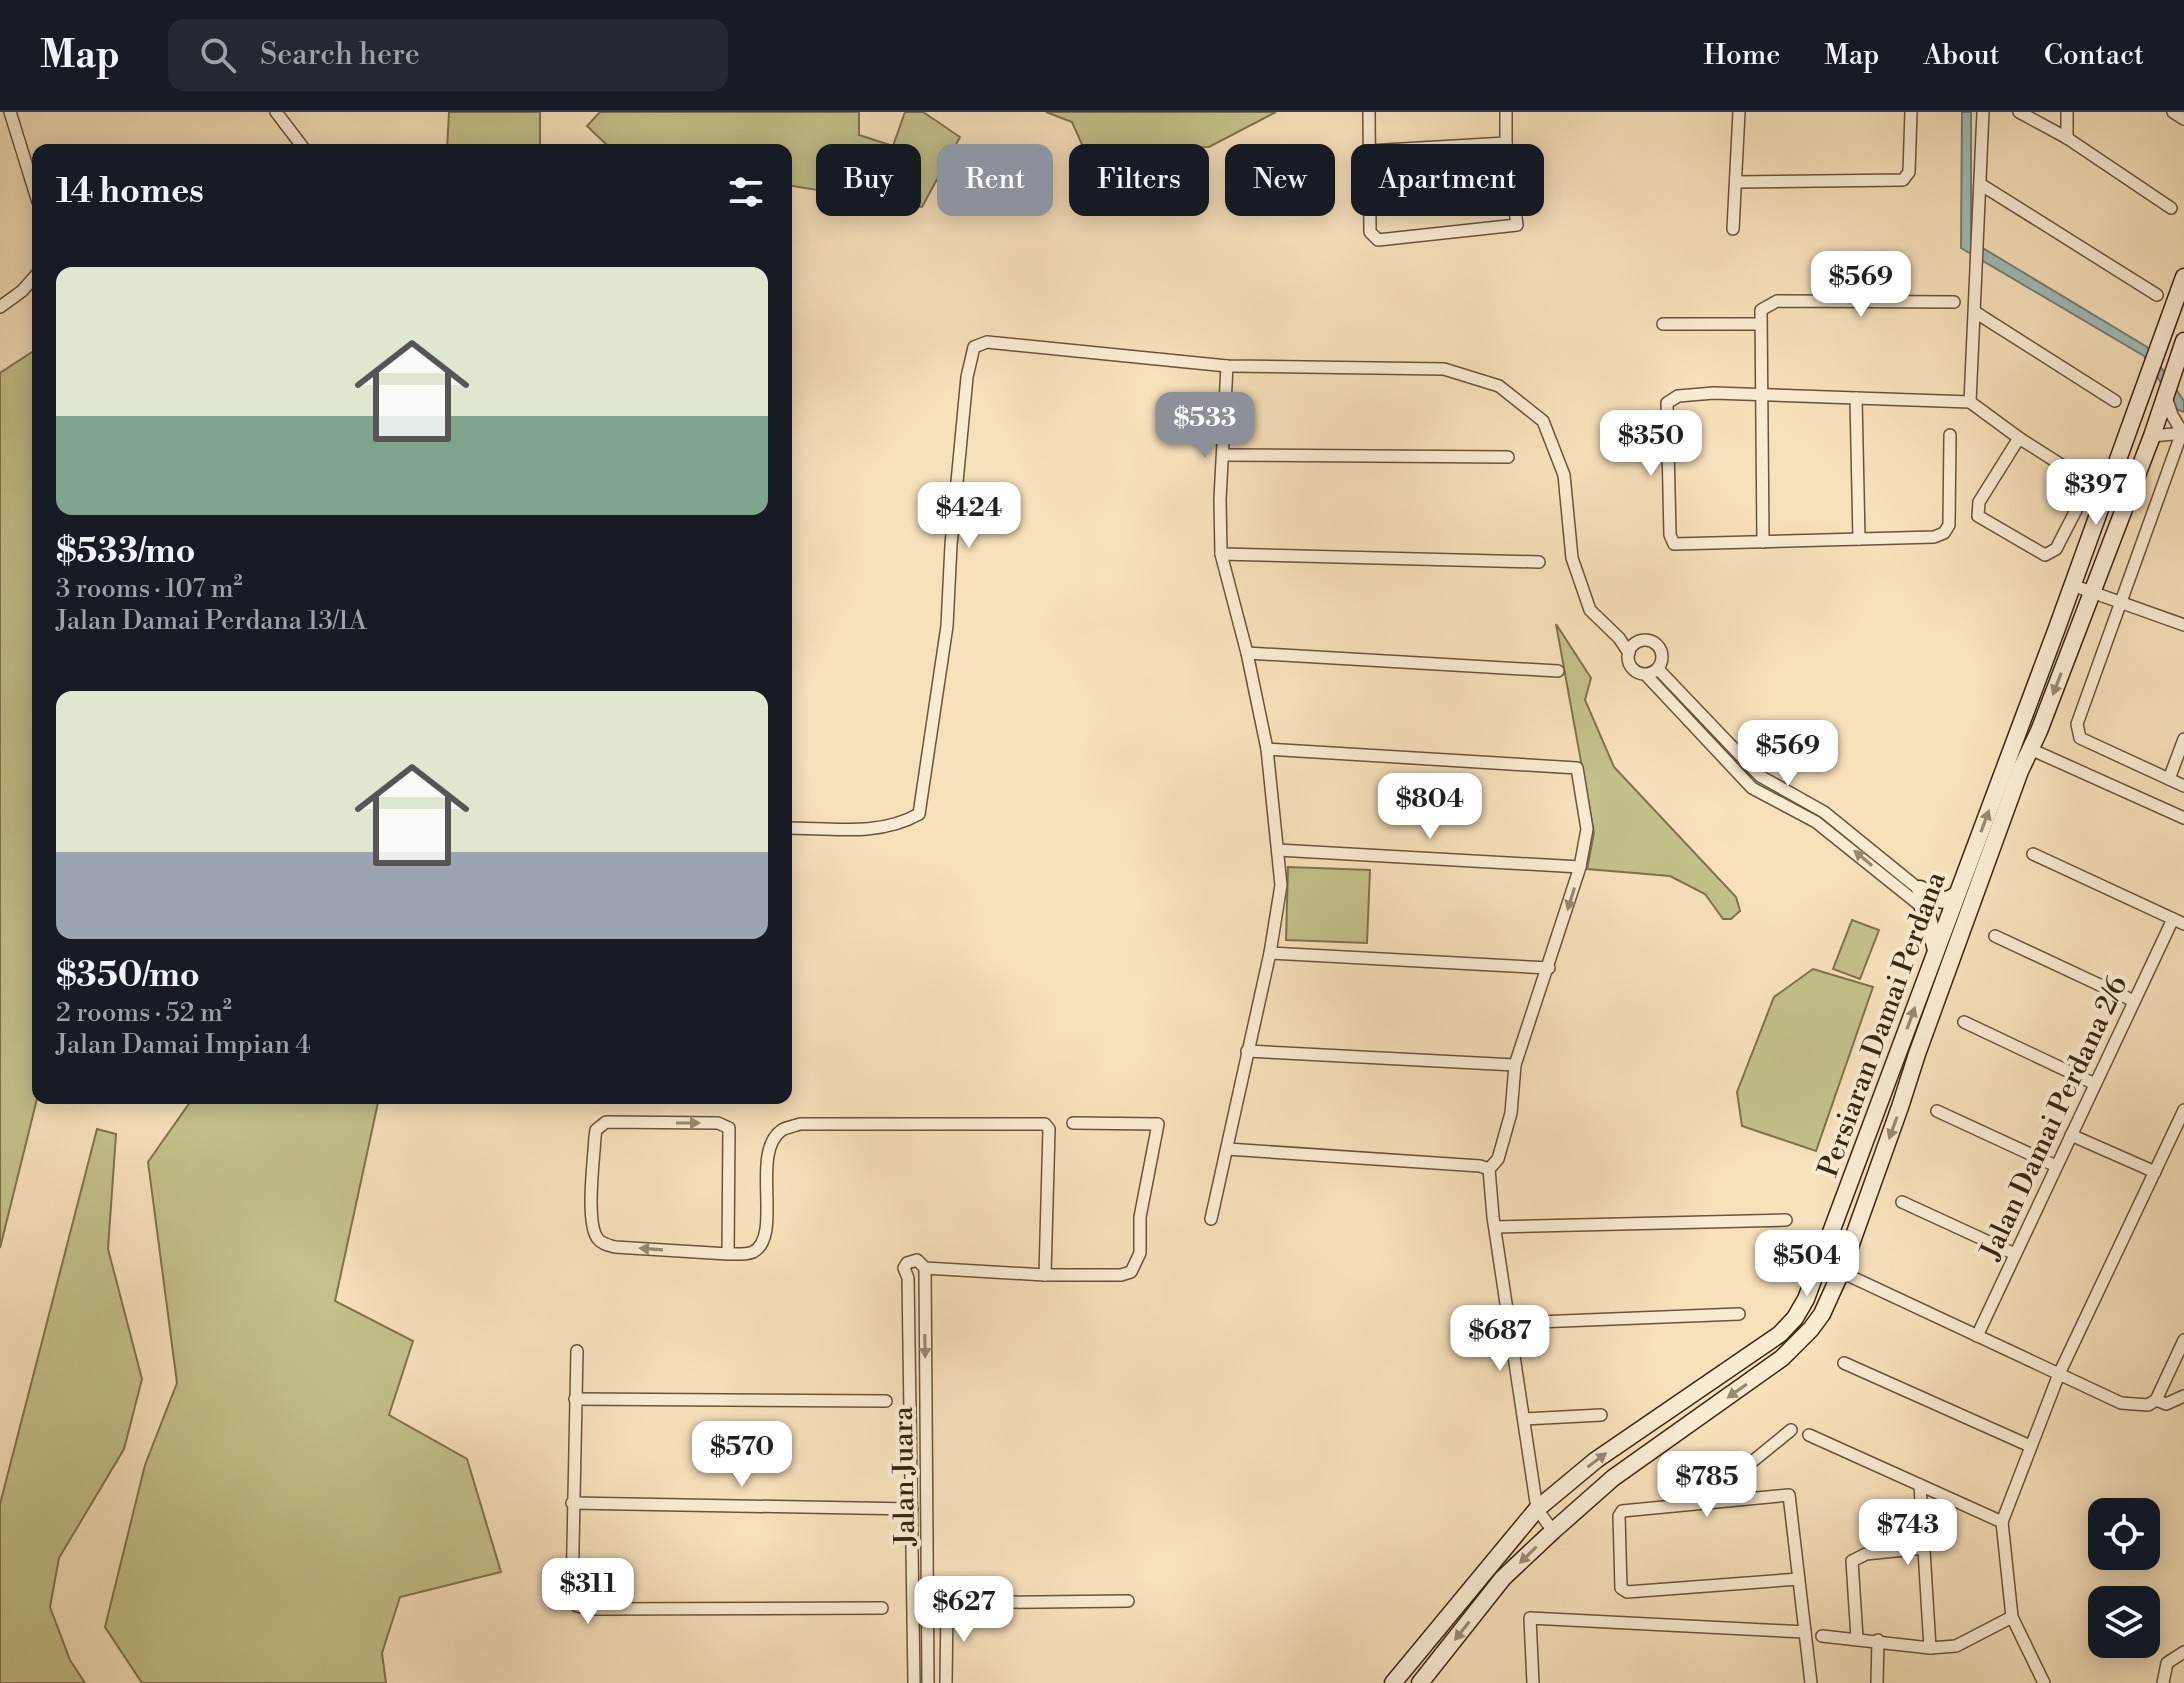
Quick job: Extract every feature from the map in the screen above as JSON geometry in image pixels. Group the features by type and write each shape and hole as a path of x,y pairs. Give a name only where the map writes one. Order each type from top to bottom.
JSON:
{"main road":[{"name":"Persiaran Damai Perdana","path":"1393,1683 1537,1509 1596,1460 1789,1325 1806,1299 1936,952 1955,928 1957,894 2072,585 2097,487 2184,277"},
{"name":"Persiaran Damai Perdana","path":"1420,1683 1503,1578 1553,1531 1613,1478 1766,1370 1811,1329 1822,1314 1841,1272 1955,928 2039,731 2152,436 2184,341"},
{"name":"Persiaran Damai Perdana","path":"1955,928 1973,925 2037,752 2039,731"},
{"path":"1920,889 1940,901 1950,900 1957,894"},
{"path":"1923,908 1936,952"},
{"path":"1757,1349 1751,1362 1753,1367 1766,1370"}],"street":[{"path":"10,112 32,183"},
{"path":"276,112 300,144"},
{"path":"1368,144 1369,112"},
{"path":"1489,144 1506,143 1506,112"},
{"path":"1733,229 1739,112"},
{"path":"1736,182 1903,180 1909,172 1911,112"},
{"path":"1970,402 1983,112"},
{"path":"2019,112 2067,138 2171,208"},
{"path":"2067,112 2067,138"},
{"path":"2173,112 2184,119"},
{"path":"1980,184 2157,295"},
{"path":"1371,216 1372,236 1378,240 1517,225 1516,216"},
{"path":"0,307 32,280"},
{"path":"1763,542 1761,310 1777,301 1954,302"},
{"path":"1975,312 2115,401"},
{"path":"1663,324 1759,324"},
{"path":"792,828 880,829 905,823 919,814 947,626 951,545 967,377 974,347 987,342 1007,343 1227,366 1444,369 1499,386 1543,421 1564,475 1572,558 1590,610 1619,638 1629,653 1631,667 1637,673 1646,675 1752,788 1825,829 1923,908 1955,928"},
{"path":"1211,1219 1270,953 1281,885 1267,749 1247,653 1221,554 1220,499 1227,366"},
{"path":"1950,435 1949,525 1944,533 1934,537 1674,544 1670,535 1667,403 1678,396 1763,394 1970,402 2019,438 2097,487 2056,549 2045,555 1978,516 1979,502 2019,438"},
{"path":"2166,396 2172,415 2183,432"},
{"path":"1856,398 1859,539"},
{"path":"2152,436 2183,432"},
{"path":"2183,432 2077,724 2080,738 2184,786"},
{"path":"1223,455 1508,457"},
{"path":"1221,554 1539,562"},
{"path":"2072,585 2184,625"},
{"path":"1619,638 1649,641 1660,649 1663,659 1658,669 1646,675"},
{"path":"1629,653 1638,642"},
{"path":"1247,653 1558,671"},
{"path":"1658,669 1760,776 1824,812 1920,889 1955,928"},
{"path":"2169,779 2184,739"},
{"path":"1267,749 1577,768 1587,829 1580,867 1515,1065 1511,1113 1498,1159 1489,1169 1537,1509 1553,1531"},
{"path":"2037,752 2184,818"},
{"path":"1278,850 1580,867"},
{"path":"2033,854 2178,921"},
{"name":"Jalan Damai Perdana 2/6","path":"1977,1336 2134,1001 2178,921"},
{"path":"1995,936 2134,1001"},
{"path":"1270,953 1549,968"},
{"path":"1964,1022 2095,1084"},
{"path":"1247,1051 1515,1065"},
{"path":"2044,1683 2012,1617 2002,1522 2059,1374 2184,1110"},
{"path":"1937,1111 2056,1166"},
{"path":"728,1254 729,1128 718,1123 606,1122 600,1125 595,1137 592,1205 596,1238 615,1247 728,1254 752,1253 760,1247 767,1218 767,1160 772,1142 782,1130 800,1124 1042,1123 1049,1129 1045,1275"},
{"path":"925,1268 1045,1275 1121,1275 1131,1272 1140,1253 1140,1217 1158,1124 1073,1123"},
{"path":"2071,1135 2155,1172"},
{"path":"1227,1149 1489,1169"},
{"path":"1902,1202 2015,1254"},
{"path":"1495,1227 1786,1220"},
{"name":"Jalan Juara","path":"914,1683 908,1278 904,1268 911,1260 917,1260 925,1268 928,1683"},
{"path":"1841,1272 2121,1403 2166,1404 2184,1396"},
{"path":"1510,1323 1739,1314"},
{"path":"2152,1402 2184,1340"},
{"path":"577,1351 572,1503 572,1595 577,1606 590,1609 882,1608"},
{"path":"1844,1363 2030,1446"},
{"path":"575,1399 886,1401"},
{"path":"1524,1419 1601,1415"},
{"path":"1710,1501 1715,1492 1791,1430"},
{"path":"1809,1435 2002,1522"},
{"path":"1920,1485 1930,1648"},
{"path":"1799,1579 1627,1592 1621,1588 1619,1516 1622,1511 1789,1495 1799,1579 1811,1683"},
{"path":"572,1503 912,1509"},
{"path":"1857,1638 1851,1566 1858,1556 1924,1548"},
{"path":"929,1603 1128,1601"},
{"path":"946,1683 947,1604"},
{"path":"1822,1636 1930,1648 1956,1646 2012,1617"},
{"path":"1533,1683 1530,1618 1805,1632"},
{"path":"1877,1683 1878,1640"},
{"path":"2163,1683 2167,1663 2184,1652"}],"shaded area":[{"path":"449,112 540,112 540,144 447,144"},
{"path":"600,112 859,112 859,135 887,144 816,144 816,190 792,186 792,144 606,144 587,126"},
{"path":"905,112 923,112 960,137 956,144 937,144 937,179 922,207 921,144 894,144"},
{"path":"1046,112 1276,112 1209,147 1209,144 1082,144 1072,122"},
{"path":"32,352 32,1104 36,1104 0,1248 0,373"},
{"path":"1556,624 1591,678 1585,700 1614,767 1736,897 1740,911 1731,919 1723,919 1705,894 1670,876 1587,869 1594,833"},
{"path":"1288,867 1370,870 1367,943 1286,940"},
{"path":"1852,920 1879,930 1860,979 1833,969"},
{"path":"1813,969 1873,987 1816,1151 1742,1126 1737,1092 1774,997"},
{"path":"189,1104 378,1104 335,1301 413,1341 389,1415 467,1459 501,1572 400,1597 382,1653 386,1683 142,1683 105,1627 145,1465 177,1383 148,1162"},
{"path":"97,1129 116,1134 108,1249 142,1379 124,1449 59,1558 50,1607 70,1660 85,1683 0,1683 0,1504"}],"water":[{"path":"1962,112 1971,112 1971,241 2147,347 2184,401 2184,412 2178,410 2144,356 1961,248"}]}
